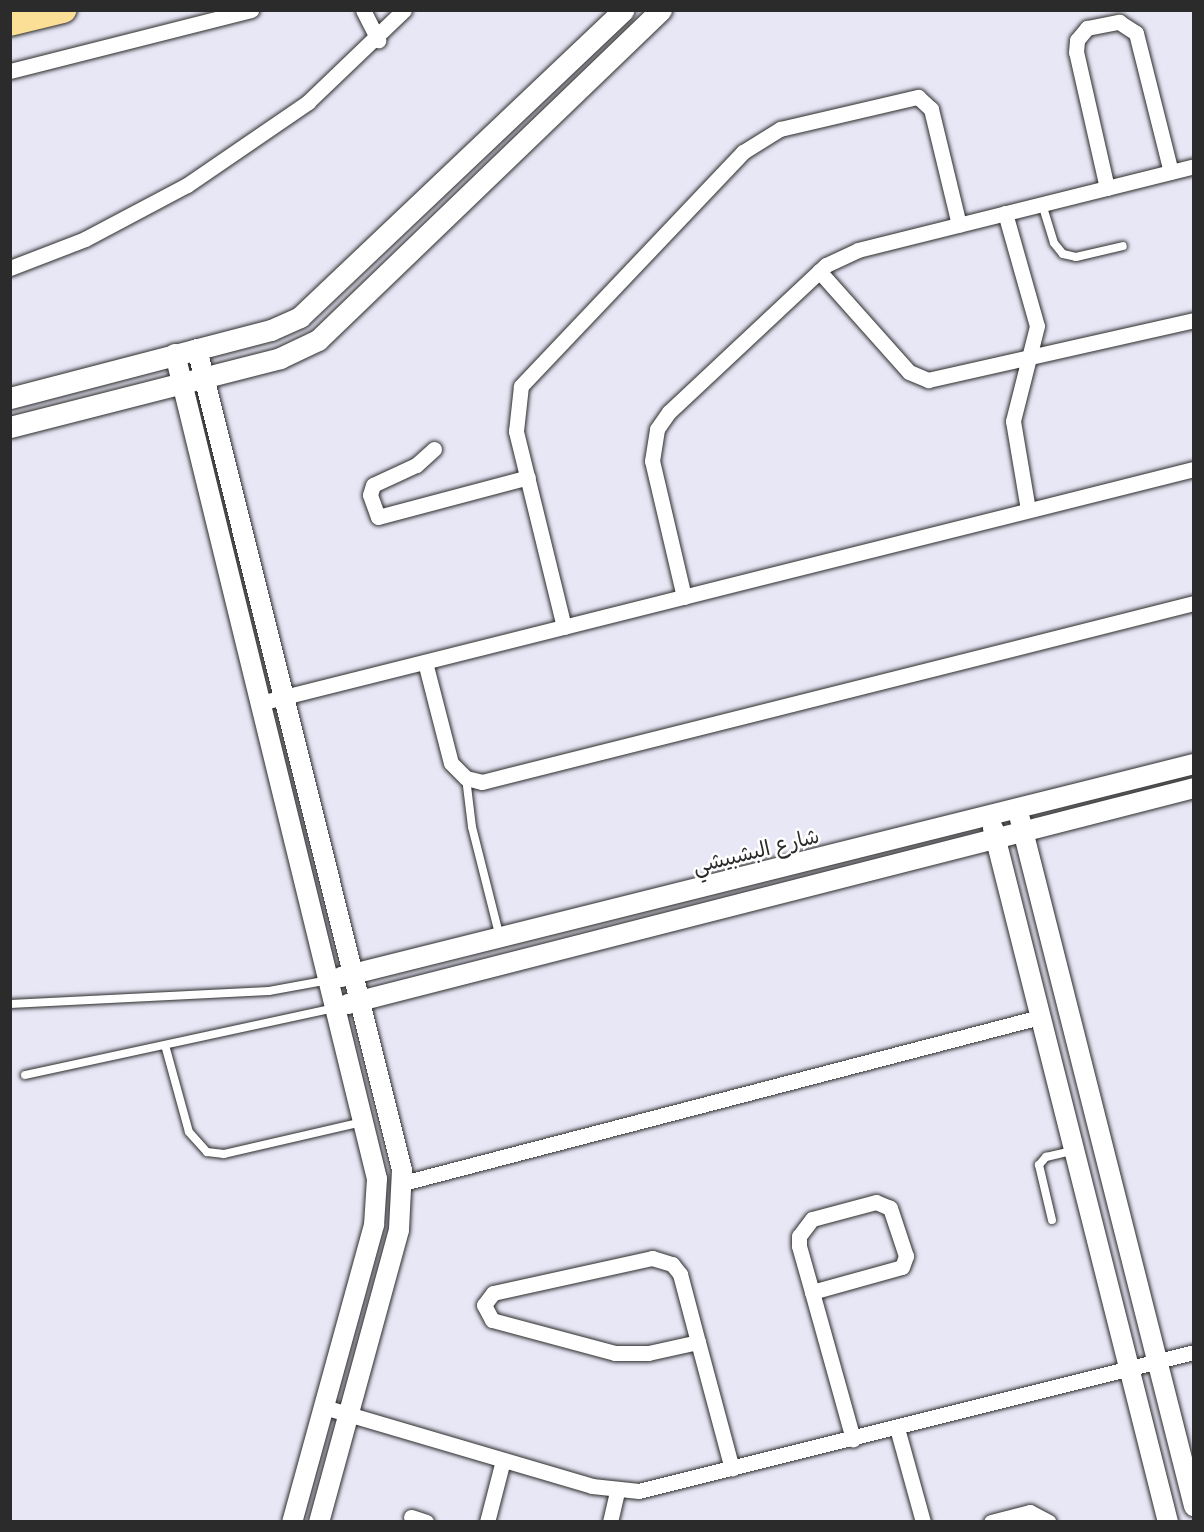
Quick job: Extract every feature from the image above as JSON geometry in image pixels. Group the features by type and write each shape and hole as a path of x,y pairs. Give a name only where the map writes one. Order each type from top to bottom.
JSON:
{"highway":[{"path":"10,23 63,10"}],"main road":[{"path":"10,398 271,330 311,310 624,10"},
{"path":"10,427 293,354 328,333 661,10"}],"street":[{"path":"10,71 251,10"},
{"path":"363,10 378,39"},
{"path":"10,267 85,239 186,185 308,102 378,39 404,10"},
{"path":"1107,188 1076,52 1077,40 1087,28 1119,22 1136,33 1172,172"},
{"path":"564,627 515,414 526,378 764,136 918,97 931,109 959,225"},
{"path":"684,597 652,461 657,429 669,412 819,271 849,252 1194,166"},
{"path":"1005,213 1037,326 1026,359 1013,421 1028,510"},
{"path":"819,271 915,375 936,381 1194,320"},
{"path":"198,349 283,697 361,1001 403,1183 399,1230 319,1521"},
{"path":"175,354 376,1166 377,1208 292,1521"},
{"path":"434,449 416,465 373,485 370,495 378,517 528,477"},
{"path":"260,703 1194,469"},
{"path":"425,662 451,763 466,778 482,782 1194,603"},
{"name":"شارع البشبيشي","path":"330,980 1194,764"},
{"path":"336,1007 1194,788"},
{"path":"1017,809 1194,1506"},
{"path":"990,816 1168,1521"},
{"path":"500,939 506,964"},
{"path":"403,1183 1041,1017"},
{"path":"812,1292 902,1267 906,1256 890,1208 876,1202 808,1222 798,1241 812,1292 853,1439"},
{"path":"698,1342 648,1353 615,1353 492,1320 484,1305 494,1293 659,1258 680,1274 732,1469"},
{"path":"324,1407 617,1491 650,1490 1194,1352"},
{"path":"897,1428 923,1521"},
{"path":"487,1521 503,1460"},
{"path":"610,1521 617,1491"},
{"path":"991,1521 1030,1512 1050,1521"},
{"path":"411,1517 426,1521"}],"lane":[{"path":"1042,204 1054,243 1063,254 1076,257 1123,246"},
{"path":"466,778 472,827 500,939"},
{"path":"10,1004 269,991 330,980"},
{"path":"25,1076 336,1007"},
{"path":"165,1045 189,1132 207,1152 224,1154 364,1122"},
{"path":"1052,1220 1039,1165 1046,1157 1074,1150"}]}
